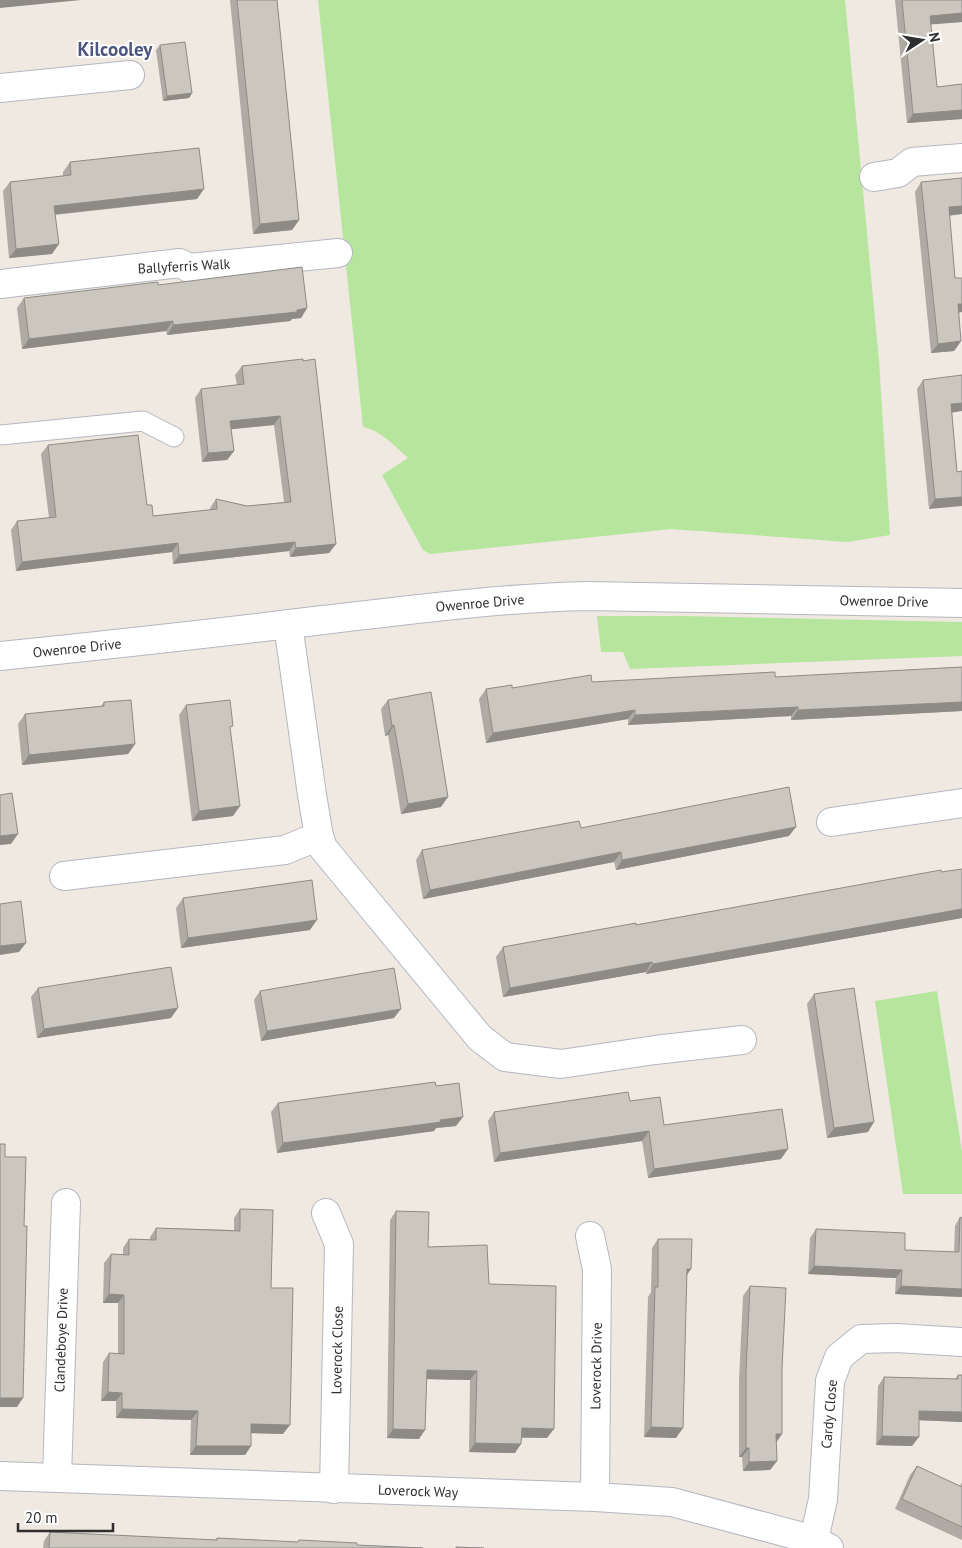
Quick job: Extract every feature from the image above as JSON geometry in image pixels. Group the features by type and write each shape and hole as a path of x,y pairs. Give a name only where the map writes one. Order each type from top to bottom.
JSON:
{"street":[{"path":"0,88 130,75"},
{"path":"874,177 898,173 912,162 962,158"},
{"name":"Ballyferris Walk","path":"0,284 180,263 189,268 338,253"},
{"name":"Owenroe Drive","path":"0,656 140,642 436,607 550,597 597,596 962,603"},
{"path":"288,624 319,836 323,848 480,1038 506,1057 561,1064 655,1050 742,1040"},
{"path":"831,822 962,803"},
{"path":"64,876 285,850 319,836"},
{"name":"Clandeboye Drive","path":"56,1477 66,1203"},
{"name":"Loverock Close","path":"326,1213 338,1244 334,1488"},
{"name":"Loverock Drive","path":"590,1236 597,1269 595,1497"},
{"name":"Cardy Close","path":"821,1544 830,1381 839,1356 861,1339 896,1338 962,1342"},
{"name":"Loverock Way","path":"0,1476 595,1497 672,1502 821,1544"}],"lane":[{"path":"0,435 142,421 174,437"}],"green space":[{"path":"318,0 845,0 879,361 890,535 847,542 671,529 430,554 423,550 382,475 408,458 382,435 363,427"},
{"path":"597,616 962,622 962,656 630,669 623,652 601,652"},
{"path":"937,991 962,1152 962,1194 903,1194 875,1001"}],"building":[{"path":"237,0 277,0 299,220 260,224"},
{"path":"902,0 962,0 962,13 930,16 937,87 962,84 962,110 913,114"},
{"path":"185,42 192,93 167,96 160,45"},
{"path":"199,148 204,189 54,206 59,244 16,249 10,182 71,175 70,162"},
{"path":"962,178 962,206 949,207 955,278 962,278 962,304 958,304 961,341 938,344 921,182"},
{"path":"302,267 307,308 297,310 297,312 173,325 173,321 29,339 24,298 158,282 158,285"},
{"path":"303,359 303,361 315,359 336,544 296,548 295,542 179,555 178,543 22,562 17,521 56,517 48,445 138,435 147,505 152,505 153,516 217,509 216,499 247,506 291,502 280,416 230,421 234,451 208,453 201,389 244,384 242,366"},
{"path":"962,375 962,403 951,404 957,472 962,471 962,497 935,499 923,380"},
{"path":"962,667 962,702 798,710 798,707 635,715 635,710 493,733 486,689 512,685 512,688 591,675 592,682 775,672 775,677"},
{"path":"431,692 448,797 408,804 388,700"},
{"path":"131,700 135,744 29,755 25,714 104,706 104,702"},
{"path":"230,700 233,726 230,727 240,806 199,811 186,705"},
{"path":"789,787 796,827 622,860 621,852 430,890 422,850 579,821 581,828"},
{"path":"12,793 18,834 0,836 0,795"},
{"path":"962,869 962,909 510,988 503,947 941,870 941,872"},
{"path":"312,880 317,920 188,938 183,898"},
{"path":"21,901 26,943 0,946 0,904"},
{"path":"171,967 178,1008 44,1029 38,988"},
{"path":"394,968 401,1009 267,1031 260,991"},
{"path":"854,988 874,1122 834,1128 814,994"},
{"path":"435,1082 436,1086 459,1083 463,1117 440,1120 441,1122 283,1143 278,1103"},
{"path":"628,1092 630,1101 660,1097 664,1125 782,1109 788,1149 654,1169 649,1131 500,1153 494,1112"},
{"path":"0,1144 5,1144 5,1157 26,1157 24,1226 27,1226 23,1398 0,1398"},
{"path":"240,1209 273,1210 271,1288 293,1288 290,1425 251,1424 251,1446 196,1446 198,1411 122,1409 122,1393 108,1392 109,1353 124,1354 124,1295 109,1294 111,1254 129,1255 129,1239 156,1240 156,1228 240,1231"},
{"path":"396,1211 429,1212 428,1247 487,1245 489,1284 556,1286 554,1429 522,1428 521,1444 475,1443 477,1371 427,1370 425,1430 393,1429"},
{"path":"960,1217 962,1218 962,1289 901,1286 902,1270 814,1266 816,1229 905,1233 905,1250 959,1252"},
{"path":"658,1239 692,1239 691,1269 687,1269 683,1428 651,1427 655,1287 658,1287"},
{"path":"750,1286 786,1288 782,1369 782,1434 776,1434 777,1461 749,1462 749,1448 746,1448 746,1371"},
{"path":"958,1375 962,1375 962,1412 919,1411 919,1437 882,1436 884,1377 958,1379"},
{"path":"917,1466 962,1487 962,1527 902,1499"},
{"path":"50,1532 217,1540 217,1538 298,1542 299,1540 423,1548 49,1548"}],"district":[{"name":"Kilcooley","path":"115,49"}]}
